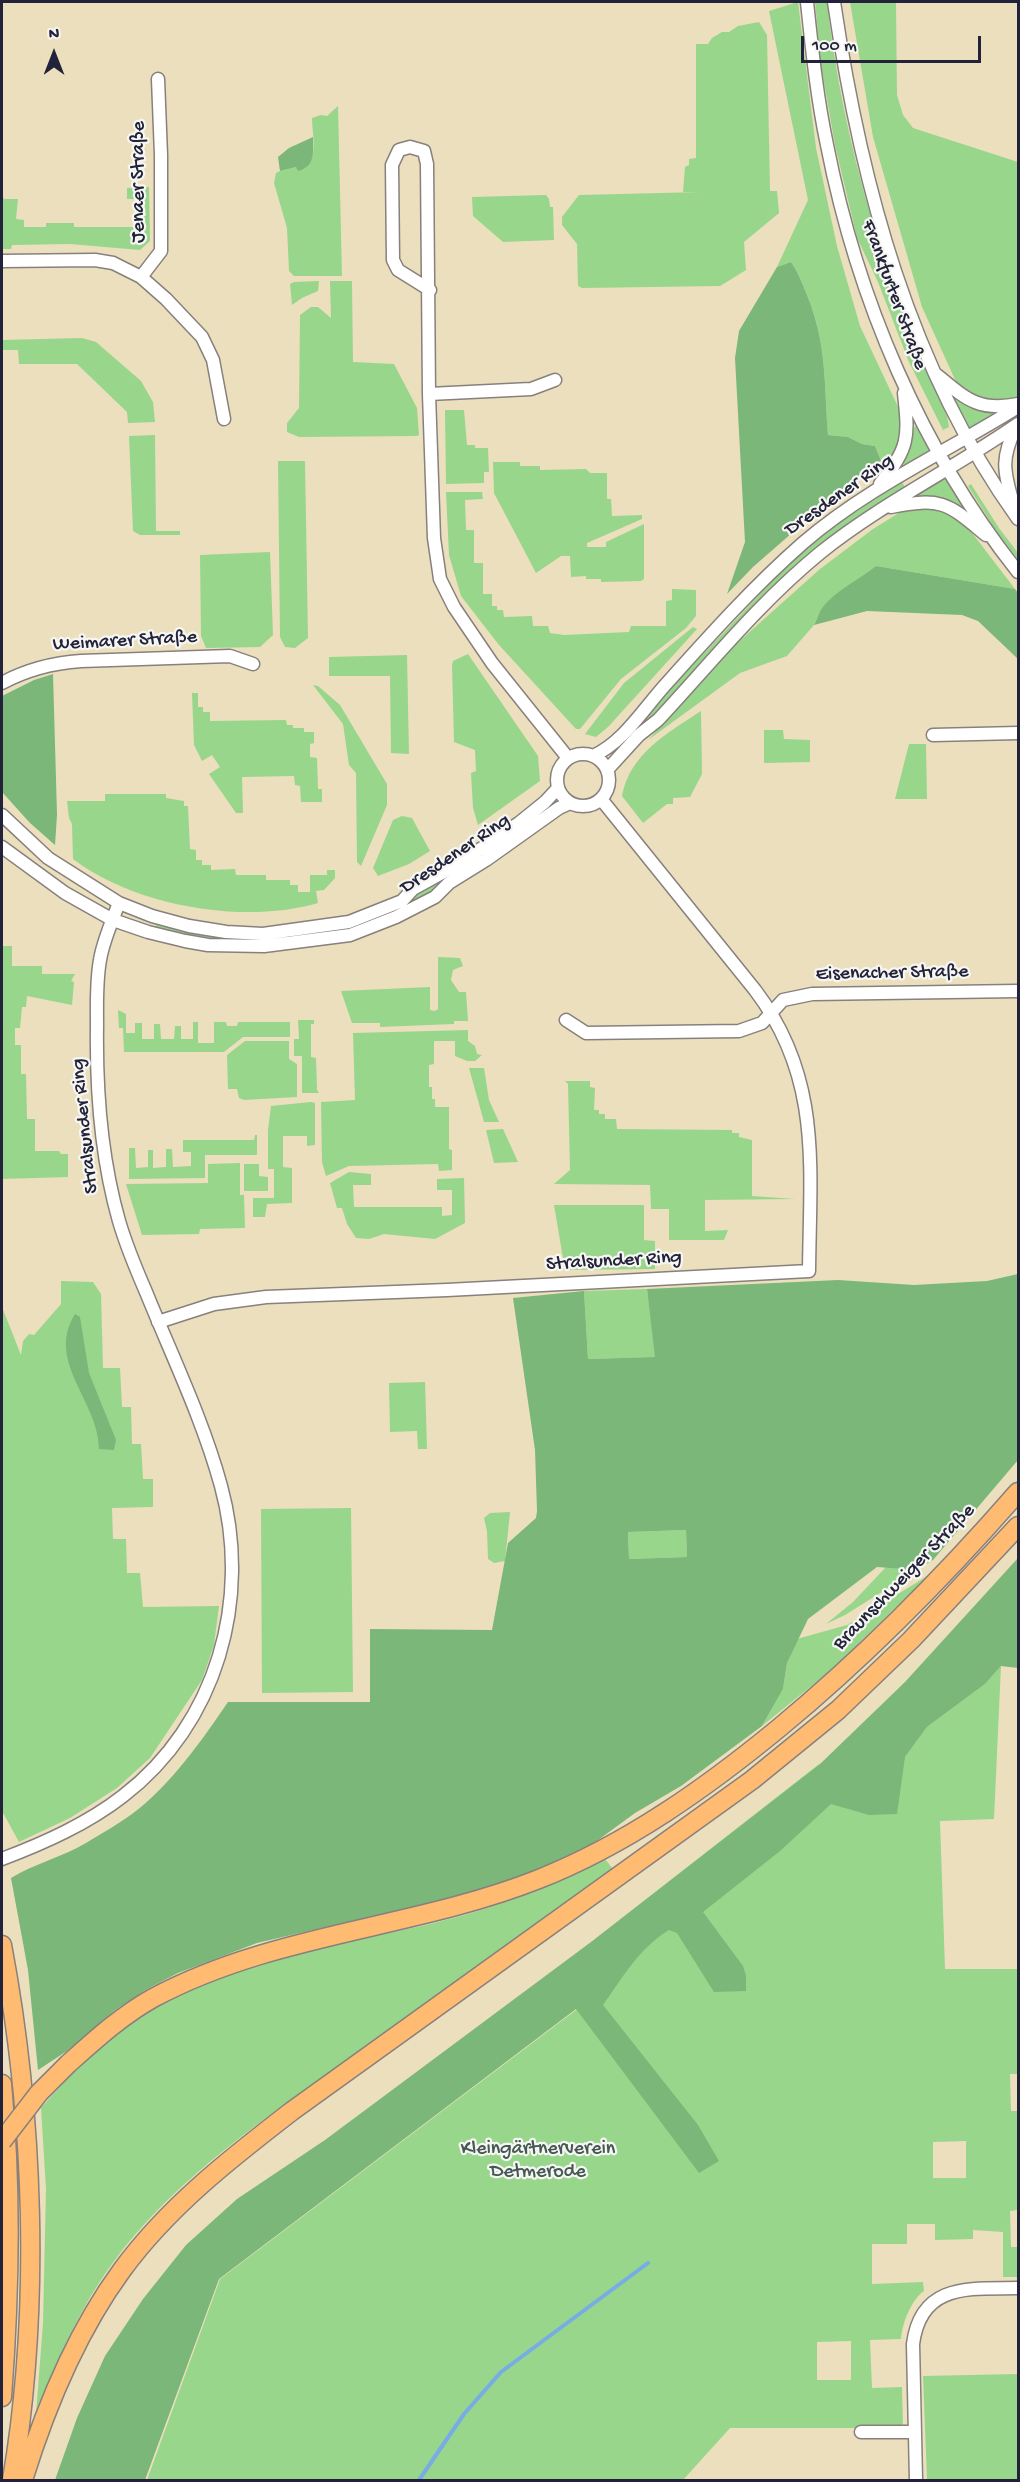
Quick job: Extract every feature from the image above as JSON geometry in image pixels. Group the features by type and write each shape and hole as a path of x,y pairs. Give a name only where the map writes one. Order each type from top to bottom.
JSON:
{"highway":[{"name":"Braunschweiger Straße","path":"2,2141 39,2093 68,2064 121,2018 152,1999 221,1966 294,1944 458,1906 503,1893 576,1863 646,1825 746,1755 822,1692 892,1628 1018,1492"},
{"path":"23,2481 44,2421 97,2309 123,2269 167,2218 224,2164 292,2111 752,1780 838,1710 911,1640 1018,1526"},
{"path":"2,1944 15,2026 24,2113 29,2254 25,2374 12,2481"},
{"path":"2,2084 10,2256 8,2324 2,2397"}],"street":[{"name":"Frankfurter Straße","path":"807,2 827,146 846,223 878,321 903,382 939,453 997,544 1018,572"},
{"name":"Frankfurter Straße","path":"834,2 844,67 873,201 891,260 934,373 975,452 1017,517"},
{"name":"Jenaer Straße","path":"141,277 161,251 158,80"},
{"path":"430,290 398,270 393,261 392,165 399,150 410,147 424,151 427,164 430,290 429,394 434,538 440,579 454,607 492,663 568,758"},
{"name":"Jenaer Straße","path":"2,261 113,263 141,277 166,299 202,337 213,360 224,419"},
{"path":"934,373 967,400 979,405 1018,406"},
{"path":"429,394 531,389 555,380"},
{"path":"876,490 903,451 907,424 903,382"},
{"name":"Dresdener Ring","path":"2,815 48,858 119,903 152,916 226,932 263,934 349,922 402,901 413,889 460,863 519,823 545,802 558,788 557,774 568,758 580,754 593,756 610,747 630,727 644,707 764,579 822,527 876,490 1018,406"},
{"path":"1017,517 1004,464 1006,452 1018,424"},
{"name":"Dresdener Ring","path":"607,770 639,735 658,720 794,576 843,535 1018,424"},
{"path":"884,508 918,502 942,503 955,510 997,544"},
{"name":"Weimarer Straße","path":"2,683 32,669 60,662 230,656 253,664"},
{"path":"933,735 1018,733"},
{"path":"593,756 604,764 607,770 609,785 601,799"},
{"path":"558,788 570,803"},
{"name":"Dresdener Ring","path":"2,847 65,893 113,920 185,941 231,946 284,944 350,934 396,917 435,897 449,883 486,860 559,808 570,803 586,806 601,799"},
{"name":"Stralsunder Ring","path":"158,1322 213,1304 266,1298 809,1271 808,1116 802,1082 790,1046 772,1012 601,799"},
{"path":"113,920 119,903"},
{"name":"Stralsunder Ring","path":"2,1859 76,1827 123,1796 154,1768 182,1734 199,1704 218,1660 228,1622 233,1570 226,1510 209,1449 119,1221 104,1150 98,1102 97,980 100,958 113,920"},
{"name":"Eisenacher Straße","path":"772,1012 783,1000 812,994 1018,991"},
{"path":"566,1020 586,1033 739,1031 762,1023 772,1012"},
{"path":"916,2481 914,2344 916,2328 924,2310 950,2292 963,2289 1018,2288"},
{"path":"861,2432 915,2432"}],"green space":[{"path":"798,2 816,148 837,246 860,326 900,411 903,436 892,460 884,468 875,446 862,444 848,437 828,435 824,364 813,313 800,278 791,262 777,267 808,200 769,11"},
{"path":"815,2 827,2 844,109 870,213 905,316 947,416 949,427 943,430 909,362 878,282 857,238 835,145 821,65"},
{"path":"850,2 896,2 897,95 903,115 913,128 1018,162 1018,397 1006,401 981,401 957,384 922,307 873,137"},
{"path":"759,22 767,35 770,191 777,191 779,213 744,242 746,270 720,286 582,288 578,286 577,244 562,225 562,217 579,195 701,192 683,192 685,167 689,165 689,159 696,158 696,44 708,44 712,38 722,32 729,32 738,26"},
{"path":"338,106 342,276 294,276 289,271 287,228 274,183 276,173 296,167 298,170 310,162 314,149 312,118 327,116"},
{"path":"313,137 312,158 308,166 298,171 296,167 280,171 278,157 289,148"},
{"path":"149,187 150,241 140,250 70,244 12,245 11,249 2,249 2,195 4,199 18,199 16,219 24,220 24,227 46,227 46,223 74,223 74,227 139,227 139,216 146,216 144,199 127,199 127,188"},
{"path":"546,195 550,207 553,207 554,240 503,242 473,216 472,197"},
{"path":"791,262 807,295 818,330 824,364 828,435 848,437 862,444 875,446 884,468 864,473 832,498 753,567 727,594 745,542 735,358 739,331 777,267"},
{"path":"319,281 318,291 292,305 290,284"},
{"path":"330,281 352,281 353,362 394,364 417,408 419,435 299,437 287,432 287,423 299,408 300,315 311,307 318,307 331,318"},
{"path":"82,338 96,342 141,381 153,402 155,422 128,423 127,412 77,364 19,364 18,350 2,350 2,340"},
{"path":"957,397 977,410 996,414 970,429 954,398"},
{"path":"445,410 464,410 467,445 475,445 475,448 488,448 489,472 484,472 484,483 446,484"},
{"path":"916,426 929,451 904,465 902,462 910,447 913,428"},
{"path":"155,435 156,531 180,531 180,535 140,535 133,531 129,436"},
{"path":"278,461 305,461 308,638 295,648 285,647 280,637"},
{"path":"493,462 520,462 520,466 540,466 540,470 586,469 590,473 607,473 607,499 611,499 612,516 642,515 642,519 587,543 587,547 606,547 606,542 644,524 644,579 601,582 601,579 586,579 586,576 571,577 570,556 561,556 536,573 494,493"},
{"path":"945,478 963,507 960,508 942,498 918,497 917,495"},
{"path":"902,482 905,487 839,530 789,572 636,733 619,750 615,747 787,566 836,525"},
{"path":"971,484 1018,553 1018,560 996,531 968,486"},
{"path":"446,492 482,492 483,499 465,500 466,530 474,530 474,563 483,563 483,594 492,594 492,606 497,606 497,610 503,610 504,617 532,616 533,626 548,626 550,633 564,635 629,632 631,626 666,626 666,601 672,600 672,589 696,590 696,616 686,628 621,679 580,729 576,729 499,645 461,596 449,555"},
{"path":"940,507 963,521 1015,589 876,566 856,583 842,590 822,608 814,625 787,656 740,673 648,740 735,645 820,569 873,529 902,511"},
{"path":"270,552 273,635 260,647 206,648 201,636 200,555"},
{"path":"876,566 1015,589 1018,593 1018,659 978,621 962,615 867,611 814,625 821,610 828,602"},
{"path":"693,627 697,629 608,727 596,737 585,734 624,683"},
{"path":"468,654 538,756 540,781 478,825 473,808 471,773 476,771 475,750 454,742 452,665 453,661"},
{"path":"407,655 409,754 391,753 390,676 329,676 329,657"},
{"path":"53,674 57,815 55,845 30,823 2,792 2,696 34,680"},
{"path":"313,685 318,686 340,705 387,784 387,805 361,866 357,862 356,773 349,765 343,724"},
{"path":"192,693 198,693 198,707 203,707 203,712 210,712 210,721 286,720 287,725 293,725 293,728 304,728 304,732 314,732 314,743 310,744 310,757 317,758 318,789 322,789 322,802 301,802 300,786 295,785 294,776 242,777 243,813 236,813 209,774 220,767 212,755 202,761 194,745"},
{"path":"701,711 702,774 690,797 673,798 673,804 667,804 643,823 622,796 626,781 633,768 652,746"},
{"path":"764,730 783,730 784,739 810,740 810,762 764,763"},
{"path":"909,744 926,744 927,799 895,799"},
{"path":"105,794 166,794 166,798 184,801 184,806 188,806 190,849 196,850 196,860 202,860 202,865 211,865 211,870 235,869 236,875 266,875 266,880 290,880 290,885 298,885 298,892 310,892 310,875 327,875 327,870 335,870 335,878 324,890 316,891 318,903 257,912 191,907 127,889 98,875 73,859 72,824 67,801 105,801"},
{"path":"544,808 547,812 433,895 363,927 283,941 209,941 154,930 156,925 215,936 302,932 413,893"},
{"path":"402,816 412,818 430,851 409,864 378,876 373,868 393,820"},
{"path":"2,946 12,946 12,966 42,966 42,974 75,974 71,981 74,982 72,1005 27,996 26,1007 22,1007 20,1028 15,1028 15,1045 21,1045 21,1074 26,1074 27,1119 35,1119 35,1151 59,1151 61,1154 68,1154 68,1177 2,1179"},
{"path":"438,957 460,958 463,966 453,970 451,980 459,992 466,992 468,1021 454,1021 454,1024 380,1027 380,1023 352,1023 341,991 430,987 430,1010 438,1009"},
{"path":"118,1010 126,1014 126,1033 135,1033 135,1023 142,1023 142,1039 154,1039 154,1024 160,1024 161,1039 174,1039 175,1026 181,1026 181,1039 193,1039 193,1022 198,1022 198,1043 214,1043 214,1022 226,1022 227,1026 237,1026 238,1022 290,1022 290,1037 243,1037 224,1052 124,1052 123,1028 119,1028"},
{"path":"298,1020 314,1020 314,1024 311,1024 311,1057 316,1058 319,1093 302,1093 302,1056 294,1056 294,1039 299,1039"},
{"path":"468,1030 468,1041 475,1046 477,1054 482,1055 475,1061 467,1061 455,1056 455,1041 434,1041 434,1064 429,1065 429,1087 432,1087 435,1107 449,1107 449,1149 452,1150 452,1170 439,1171 438,1164 349,1166 326,1176 322,1162 321,1102 355,1100 353,1033"},
{"path":"245,1041 289,1041 289,1059 297,1064 297,1097 244,1100 239,1098 237,1089 228,1089 227,1055"},
{"path":"469,1068 484,1068 489,1100 499,1122 484,1122"},
{"path":"565,1081 590,1081 590,1087 595,1088 594,1110 599,1110 599,1114 605,1114 605,1119 616,1119 617,1129 732,1130 732,1133 739,1133 739,1137 752,1140 752,1196 795,1199 705,1200 705,1231 728,1230 724,1240 669,1240 669,1209 651,1209 650,1185 554,1184 570,1170 568,1084"},
{"path":"315,1103 315,1145 307,1146 307,1136 283,1136 283,1167 292,1168 292,1203 267,1204 265,1217 253,1217 253,1198 274,1198 274,1169 268,1169 268,1130 271,1106"},
{"path":"503,1129 518,1162 494,1163 486,1130"},
{"path":"257,1135 257,1155 205,1155 205,1178 129,1179 129,1148 135,1148 136,1168 148,1167 148,1150 153,1150 153,1168 166,1167 166,1149 172,1149 173,1167 191,1166 191,1152 183,1152 183,1140 254,1140"},
{"path":"240,1163 240,1195 244,1195 245,1228 200,1229 199,1234 142,1235 126,1184 208,1183 208,1164"},
{"path":"244,1164 259,1164 259,1176 268,1177 268,1191 244,1191"},
{"path":"349,1172 371,1174 371,1185 353,1185 354,1207 442,1207 442,1216 452,1215 452,1190 437,1190 437,1179 464,1178 465,1223 435,1239 384,1234 369,1239 356,1238 347,1224 342,1208 337,1208 330,1183"},
{"path":"554,1205 644,1205 644,1240 655,1241 655,1269 565,1270"},
{"path":"1018,1274 1018,1460 933,1560 905,1569 877,1567 808,1619 787,1663 783,1689 762,1726 681,1786 635,1813 594,1843 537,1870 499,1884 455,1897 257,1943 178,1973 147,1989 115,2010 67,2051 38,2070 28,1970 11,1878 86,1843 127,1818 146,1803 184,1762 228,1702 370,1702 370,1629 492,1630 508,1543 536,1518 537,1511 535,1450 513,1298 584,1291 588,1359 655,1357 647,1289 838,1280 914,1285 987,1281","holes":["686,1530 687,1557 629,1559 628,1532"]},
{"path":"61,1281 93,1282 101,1294 103,1368 120,1368 122,1407 131,1407 132,1444 141,1444 143,1479 153,1479 153,1507 112,1508 113,1539 126,1539 127,1573 140,1573 143,1607 219,1606 214,1645 202,1680 150,1758 117,1788 70,1818 19,1842 2,1811 2,1307 21,1355 23,1341 29,1334 34,1335 61,1304"},
{"path":"647,1289 656,1357 588,1359 584,1291"},
{"path":"75,1314 80,1317 89,1373 116,1440 114,1450 99,1449 97,1431 91,1414 69,1365 66,1349 67,1332"},
{"path":"425,1382 427,1449 418,1449 417,1431 390,1432 389,1383"},
{"path":"351,1508 353,1692 262,1693 261,1509"},
{"path":"510,1512 505,1561 494,1563 488,1559 484,1518 490,1513"},
{"path":"686,1530 687,1557 629,1559 628,1532"},
{"path":"1018,1558 1018,1668 1001,1666 985,1684 927,1727 905,1757 897,1814 869,1815 831,1804 780,1851 703,1912 743,1966 746,1991 714,1992 677,1933 669,1930 640,1954 603,2005 698,2125 719,2161 699,2173 576,2009 219,2279 145,2480 55,2480 77,2418 105,2356 143,2299 186,2245 237,2199 325,2140 595,1939 819,1765 905,1682"},
{"path":"933,1560 845,1615 826,1624 853,1602 886,1567 905,1569"},
{"path":"929,1575 831,1670 762,1726 783,1689 787,1663 797,1639 847,1625"},
{"name":"Kleingärtnerverein Detmerode","path":"1001,1666 994,1819 940,1821 945,1969 1018,1969 1018,2074 1010,2074 1011,2111 1018,2111 1018,2210 1010,2211 1011,2247 1018,2247 1018,2277 1003,2277 1003,2232 973,2230 973,2239 935,2240 935,2224 907,2224 907,2244 872,2244 872,2284 923,2282 924,2291 915,2300 908,2313 901,2339 870,2340 872,2388 902,2387 903,2428 730,2428 683,2480 147,2480 220,2279 576,2010 595,1939 819,1764 905,1757 927,1727 985,1684","holes":["966,2141 966,2178 933,2178 933,2142","851,2341 851,2380 817,2380 817,2342"]},
{"path":"604,1858 614,1870 259,2123 194,2175 164,2203 112,2264 89,2300 60,2356 36,2414 43,2323 46,2189 41,2108 92,2054 126,2025 164,2001 203,1982 245,1967 480,1911 552,1884"},
{"path":"1018,2374 1018,2480 927,2480 923,2376"}],"waterway":[{"path":"419,2480 464,2414 501,2372 648,2263"}]}
